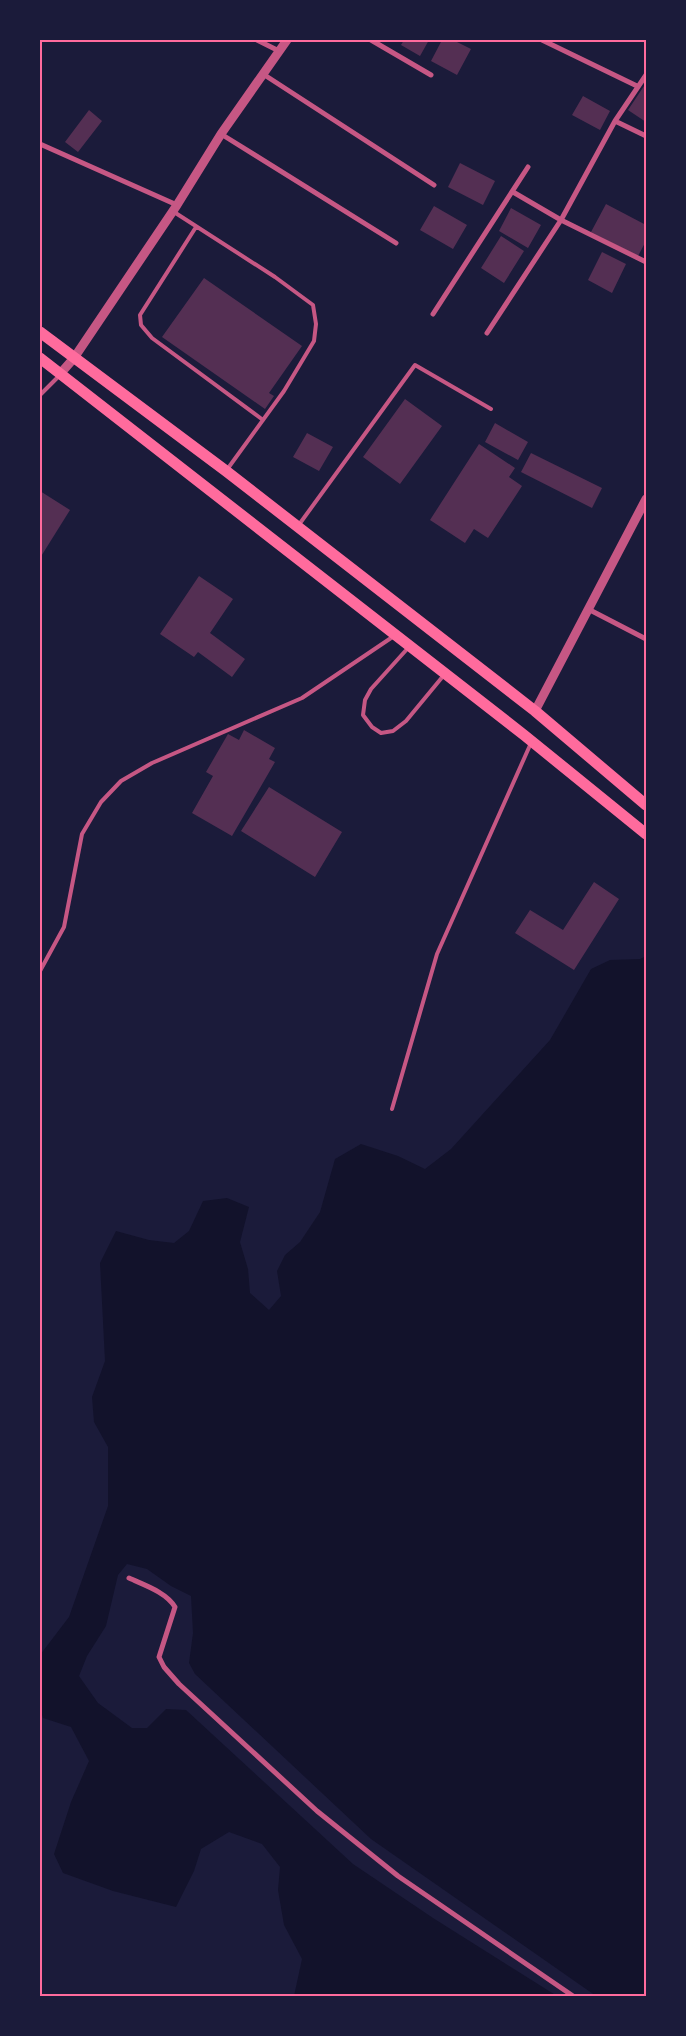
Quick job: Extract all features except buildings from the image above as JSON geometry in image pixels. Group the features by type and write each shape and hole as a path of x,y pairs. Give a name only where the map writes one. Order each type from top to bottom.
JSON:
{"main road":[{"path":"40,332 226,471 534,711 646,805"},
{"path":"40,358 532,741 646,834"}],"street":[{"path":"257,40 279,51"},
{"path":"60,374 74,358 221,134 287,40"},
{"path":"370,40 431,75"},
{"path":"542,40 637,86"},
{"path":"263,74 434,185"},
{"path":"487,333 561,220 615,121 646,75"},
{"path":"615,121 646,136"},
{"path":"221,134 396,243"},
{"path":"40,144 174,208"},
{"path":"433,314 528,167"},
{"path":"513,192 561,220 646,262"},
{"path":"534,711 646,499"},
{"path":"588,609 646,639"},
{"path":"129,1578 162,1594 172,1601 175,1606 160,1656 164,1667 179,1684 317,1811 398,1876 573,1996"}],"lane":[{"path":"174,208 196,227 275,277 313,305 316,324 314,341 284,392 226,471"},
{"path":"196,227 140,315 141,325 152,338 263,420"},
{"path":"297,527 415,364 491,409"},
{"path":"40,396 60,374"},
{"path":"40,971 64,927 82,834 100,802 121,781 152,763 302,698 396,635"},
{"path":"410,646 371,689 365,700 362,715 381,734 392,732 406,721 446,674"},
{"path":"392,1109 437,954 532,741"}],"shaded area":[{"path":"646,956 646,1996 596,1996 371,1839 195,1674 189,1663 193,1633 191,1596 171,1586 147,1569 127,1564 118,1575 106,1626 87,1656 79,1676 98,1703 132,1728 147,1728 166,1709 186,1710 353,1864 433,1918 557,1996 294,1996 302,1959 284,1925 278,1890 280,1867 262,1844 229,1832 201,1849 194,1871 176,1907 113,1891 63,1873 54,1854 71,1802 89,1761 71,1727 43,1718 40,1708 40,1655 69,1617 108,1506 108,1447 94,1422 92,1397 105,1361 100,1263 116,1231 149,1240 174,1243 189,1231 203,1201 227,1198 249,1207 240,1242 248,1269 250,1293 269,1310 281,1296 277,1271 285,1255 300,1242 320,1212 335,1159 361,1144 398,1156 425,1169 451,1149 550,1040 591,969 610,960 640,959"}]}
